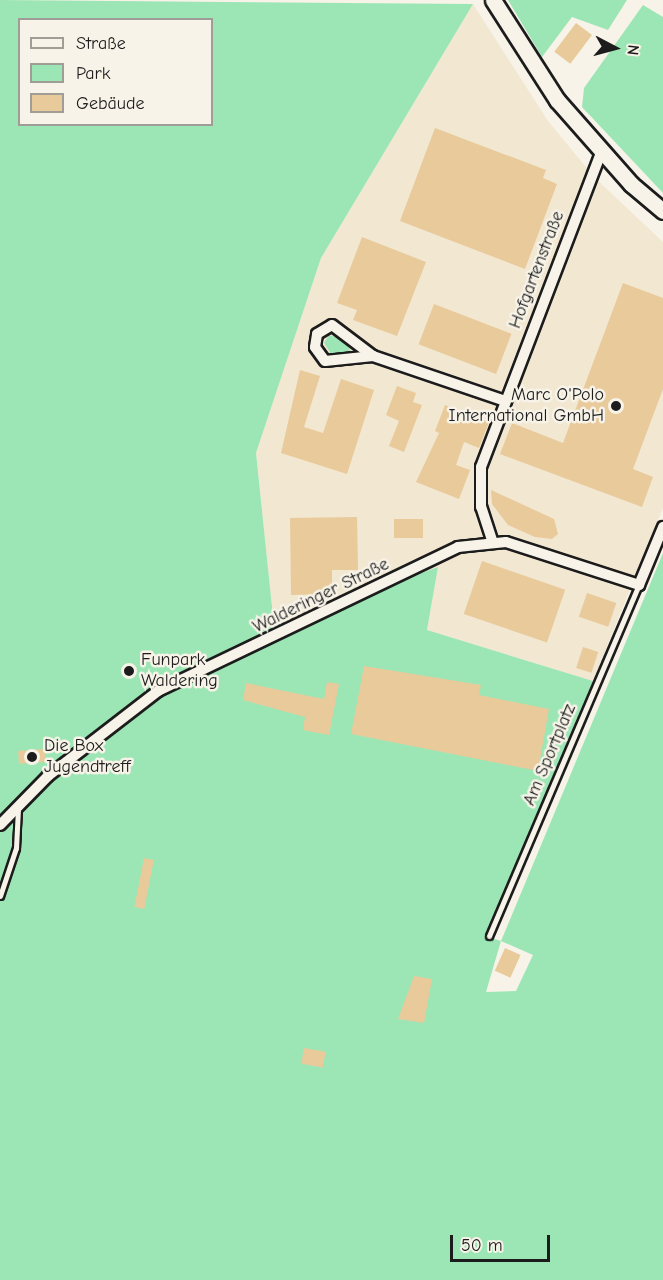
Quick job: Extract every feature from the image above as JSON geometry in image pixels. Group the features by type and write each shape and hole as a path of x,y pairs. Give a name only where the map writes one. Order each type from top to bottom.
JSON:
{"main road":[{"path":"493,0 557,100 601,152 663,211"}],"street":[{"name":"Hofgartenstraße","path":"492,540 479,489 505,401 601,152"},
{"path":"373,357 343,329 332,325 317,334 315,347 324,361 373,357 505,401"},
{"path":"639,585 663,527"},
{"name":"Walderinger Straße","path":"0,825 48,776 158,691 458,547 492,540 639,585"}],"lane":[{"name":"Am Sportplatz","path":"489,936 639,585"},
{"path":"0,896 16,848 18,808"}],"shaded area":[{"path":"473,4 548,121 595,178 663,242 663,508 593,681 427,630 438,567 274,627 256,453 321,258"}],"green space":[{"path":"0,0 473,4 321,258 256,453 274,626 438,567 427,630 593,681 485,936 501,941 663,553 663,1280 0,1280","holes":["501,941 533,955 516,991 486,992"]},
{"path":"508,0 627,0 608,30 572,17 542,57"},
{"path":"643,5 663,17 663,193 582,107 584,88"},
{"path":"329,335 345,340 352,354 331,354 324,343"}],"building":[{"path":"576,23 592,35 570,64 554,52"},
{"path":"435,128 546,170 543,178 557,184 525,269 400,221"},
{"path":"362,237 426,262 397,336 353,320 357,310 337,303"},
{"name":"Marc O'Polo International GmbH","path":"623,283 663,298 663,389 633,469 653,477 642,507 500,454 512,423 563,443"},
{"path":"434,304 511,334 496,374 419,344"},
{"path":"300,370 320,376 304,427 323,433 341,379 374,390 347,474 281,453"},
{"path":"397,386 416,393 413,402 422,405 404,452 389,446 399,421 386,415"},
{"path":"445,405 489,422 479,448 464,442 456,465 470,470 459,499 416,482 439,433 435,431"},
{"path":"491,490 554,519 558,534 552,539 535,537 508,525 492,504"},
{"path":"357,517 358,570 332,570 332,594 291,595 290,518"},
{"path":"394,519 423,519 423,538 394,538"},
{"path":"482,561 565,590 547,643 464,614"},
{"path":"587,593 616,603 608,627 579,617"},
{"path":"583,647 598,652 591,673 576,668"},
{"path":"364,666 481,685 479,695 549,709 538,771 351,734"},
{"path":"327,682 339,684 329,735 303,730 305,717 243,700 246,683 324,699"},
{"name":"Die Box Jugendtreff","path":"45,749 46,762 19,764 18,751"},
{"path":"144,858 154,860 144,909 134,907"},
{"path":"505,948 521,955 510,978 495,971"},
{"path":"414,976 432,979 424,1023 398,1019"},
{"path":"304,1048 326,1052 323,1068 301,1064"}],"place":[{"name":"Marc O'Polo International GmbH","path":"616,406"},
{"name":"Funpark Waldering","path":"129,671"},
{"name":"Die Box Jugendtreff","path":"32,757"}]}
